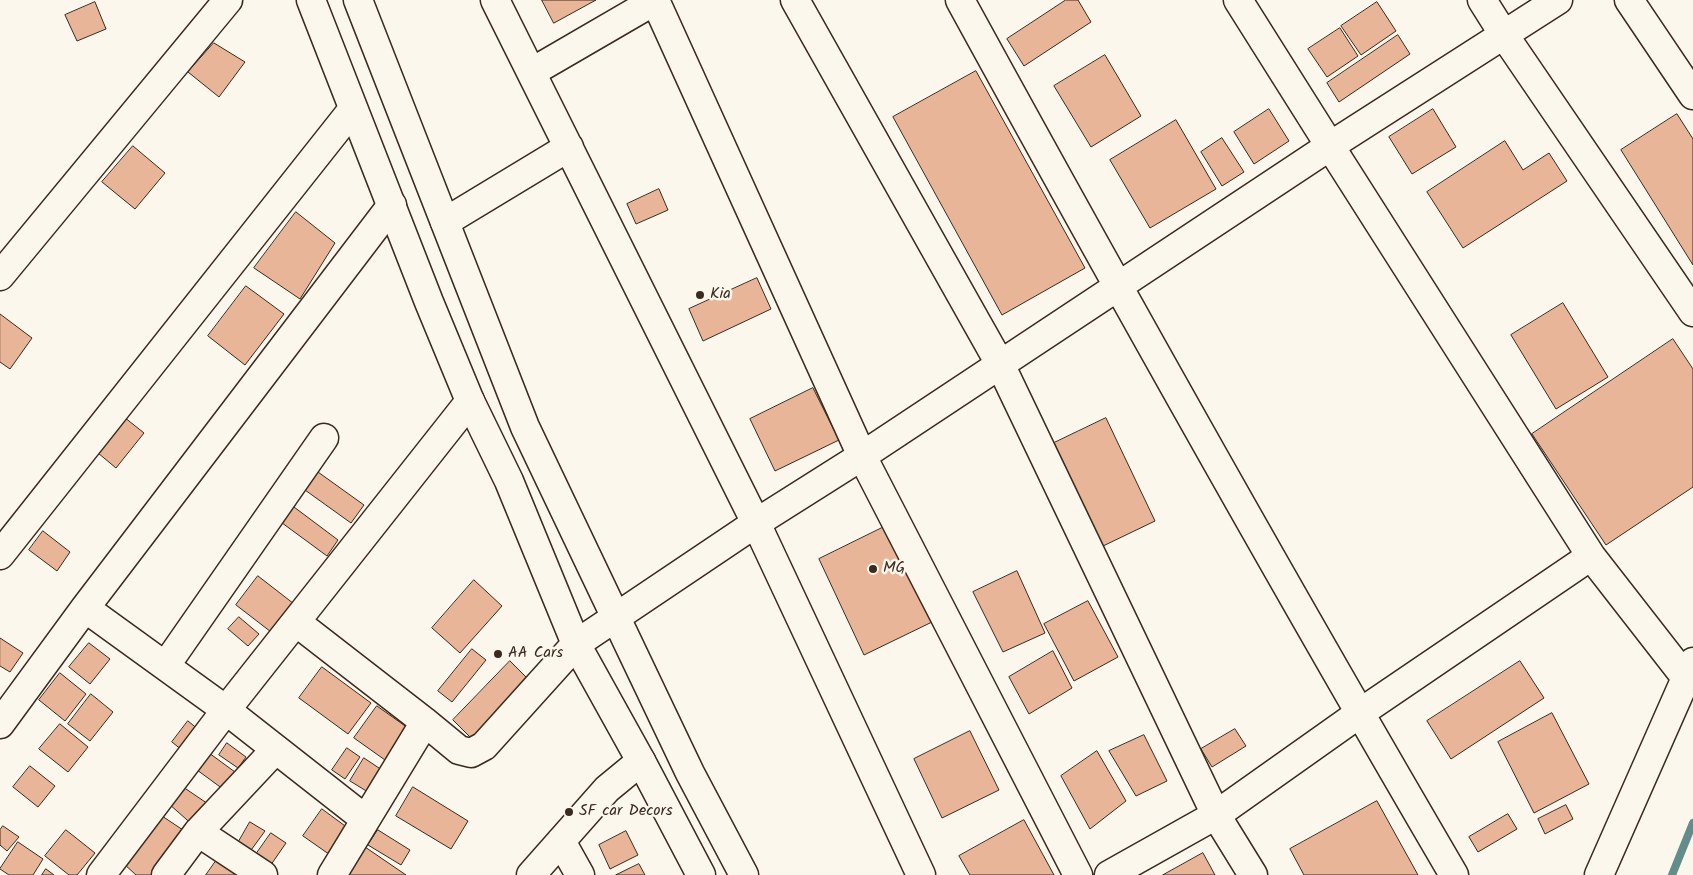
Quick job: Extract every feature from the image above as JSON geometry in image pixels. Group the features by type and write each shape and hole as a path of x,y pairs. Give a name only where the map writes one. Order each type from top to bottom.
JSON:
{"street":[{"path":"0,276 228,0"},
{"path":"311,0 429,302 470,401 509,481 576,644 642,761 701,875"},
{"path":"358,0 525,426 690,772 744,875"},
{"path":"495,0 756,523 921,875"},
{"path":"532,72 655,0 862,456 1078,875"},
{"path":"795,0 1000,364 1216,815 1253,875"},
{"path":"960,0 1117,287 1454,875"},
{"path":"1238,0 1591,556 1690,670 1599,875"},
{"path":"1482,0 1693,312"},
{"path":"296,622 459,750 471,753 484,746 576,644 756,523 862,456 1330,146 1558,0"},
{"path":"1629,0 1693,94"},
{"path":"0,555 353,109"},
{"path":"445,222 569,147"},
{"path":"0,724 85,608 392,205"},
{"path":"101,875 226,710 470,401"},
{"path":"166,665 324,438"},
{"path":"1109,875 1216,815 1360,713 1591,556"},
{"path":"85,608 226,710 365,819"},
{"path":"332,875 425,722"},
{"path":"166,875 198,832 275,750"},
{"path":"531,875 607,789 642,761"},
{"path":"198,832 262,875"},
{"path":"561,841 580,875"}],"building":[{"path":"542,0 596,0 554,23"},
{"path":"1066,0 1078,0 1091,22 1024,66 1007,39"},
{"path":"95,2 106,29 77,41 65,15"},
{"path":"1377,2 1396,31 1361,55 1341,26"},
{"path":"1340,28 1358,56 1327,77 1308,49"},
{"path":"1398,35 1410,54 1339,102 1327,83"},
{"path":"214,43 245,62 219,97 188,72"},
{"path":"1105,55 1141,116 1091,147 1054,86"},
{"path":"976,71 1085,268 1002,315 893,117"},
{"path":"1269,109 1289,141 1254,164 1234,132"},
{"path":"1433,109 1456,147 1412,174 1389,137"},
{"path":"1677,114 1693,139 1693,265 1621,150"},
{"path":"1176,120 1216,189 1150,228 1110,160"},
{"path":"1222,138 1244,172 1222,186 1201,152"},
{"path":"1505,141 1523,170 1549,153 1567,181 1463,248 1427,192"},
{"path":"133,146 165,173 135,209 102,182"},
{"path":"659,189 668,210 636,224 627,204"},
{"path":"296,212 335,243 300,299 254,268"},
{"path":"757,278 771,309 703,341 689,309"},
{"path":"246,286 284,314 245,365 208,336"},
{"path":"1563,303 1608,377 1556,409 1511,335"},
{"path":"0,314 32,338 10,369 0,362"},
{"path":"1673,339 1693,369 1693,487 1606,545 1532,434"},
{"path":"813,388 839,440 775,471 750,419"},
{"path":"119,413 144,433 116,468 92,448"},
{"path":"1106,418 1155,521 1103,546 1054,443"},
{"path":"311,467 364,505 351,523 298,485"},
{"path":"286,501 338,540 327,556 274,517"},
{"path":"886,526 932,622 864,655 819,559"},
{"path":"43,531 70,552 57,571 29,550"},
{"path":"1017,571 1045,633 1003,652 973,592"},
{"path":"258,576 298,607 275,635 236,605"},
{"path":"474,580 502,606 460,653 432,628"},
{"path":"1088,601 1118,657 1074,681 1044,624"},
{"path":"239,617 259,634 248,646 228,629"},
{"path":"0,638 23,653 10,672 0,666"},
{"path":"89,643 110,659 90,684 69,667"},
{"path":"472,649 486,660 452,702 438,691"},
{"path":"1053,651 1072,688 1029,714 1009,677"},
{"path":"510,661 530,681 473,740 453,720"},
{"path":"1520,661 1544,698 1451,759 1427,721"},
{"path":"322,667 371,703 348,734 299,698"},
{"path":"60,673 86,694 65,721 39,700"},
{"path":"91,694 113,712 90,741 68,724"},
{"path":"377,706 408,728 385,760 354,738"},
{"path":"1552,713 1589,784 1534,813 1498,742"},
{"path":"188,721 199,730 183,751 172,742"},
{"path":"60,724 88,747 68,772 39,749"},
{"path":"1235,729 1246,746 1212,767 1201,749"},
{"path":"970,731 999,790 942,818 914,759"},
{"path":"1144,735 1167,781 1136,796 1109,751"},
{"path":"227,743 246,757 238,768 219,755"},
{"path":"347,748 360,757 345,779 332,770"},
{"path":"1097,751 1126,801 1090,829 1061,776"},
{"path":"209,753 235,772 223,789 197,770"},
{"path":"364,758 382,770 368,792 350,781"},
{"path":"30,766 55,786 38,807 13,787"},
{"path":"413,787 468,821 451,849 396,816"},
{"path":"186,789 214,808 195,827 169,804"},
{"path":"1377,801 1418,875 1304,875 1290,849"},
{"path":"1566,805 1573,819 1545,834 1538,819"},
{"path":"322,809 352,831 333,857 303,836"},
{"path":"159,814 186,832 154,875 136,875 123,863"},
{"path":"1508,814 1517,829 1478,852 1469,837"},
{"path":"1024,820 1054,875 970,875 959,856"},
{"path":"250,822 265,831 246,857 234,850"},
{"path":"3,826 19,837 7,851 0,845 0,830"},
{"path":"66,830 95,853 77,875 69,875 45,856"},
{"path":"378,830 410,850 401,865 368,845"},
{"path":"626,831 638,855 610,869 599,845"},
{"path":"271,833 286,843 268,869 252,860"},
{"path":"18,842 43,859 33,875 9,875 0,869"},
{"path":"365,847 406,875 349,875"},
{"path":"1203,853 1215,875 1163,875"},
{"path":"216,861 238,875 206,875"},
{"path":"639,864 645,875 616,875"},
{"path":"46,869 54,875 42,875"}],"waterway":[{"path":"1672,875 1693,823"}],"place":[{"name":"Kia","path":"700,295"},
{"name":"MG","path":"873,569"},
{"name":"AA Cars","path":"498,654"},
{"name":"SF car Decors","path":"569,812"}]}
